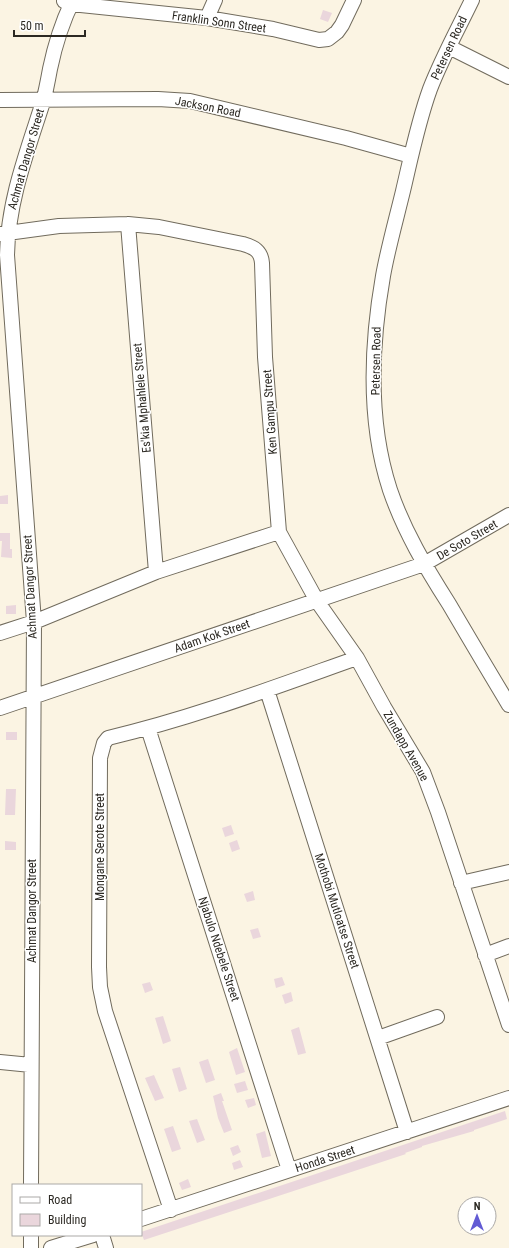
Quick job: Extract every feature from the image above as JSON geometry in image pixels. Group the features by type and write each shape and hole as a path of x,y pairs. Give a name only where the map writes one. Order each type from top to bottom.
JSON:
{"street":[{"path":"207,18 215,0"},
{"name":"Franklin Sonn Street","path":"69,1 207,18 273,29 319,40 333,37 342,25 354,0"},
{"name":"Petersen Road","path":"472,0 430,90 411,156 383,277 377,319 374,370 375,402 380,451 388,484 405,528 424,564 509,705"},
{"name":"Achmat Dangor Street","path":"31,1184 34,622 8,262 4,234 35,124 44,100 69,1"},
{"path":"449,47 509,77"},
{"name":"Jackson Road","path":"0,100 158,99 190,102 346,138 411,156"},
{"name":"Ken Gampu Street","path":"4,234 59,226 128,224 158,227 243,244 260,252 262,263 265,357 279,532"},
{"name":"Es'kia Mphahlele Street","path":"128,224 156,572"},
{"name":"De Soto Street","path":"424,564 509,515"},
{"path":"0,633 34,622 156,572 279,532"},
{"name":"Zundapp Avenue","path":"279,532 317,601 357,658 423,772 438,812 509,1025"},
{"name":"Adam Kok Street","path":"0,708 424,564"},
{"name":"Mongane Serote Street","path":"171,1210 105,1011 100,987 100,758 104,743 108,738 148,728 267,690 357,658"},
{"name":"Mothobi Mutloatse Street","path":"267,690 407,1132"},
{"name":"Njabulo Ndebele Street","path":"148,728 290,1170"},
{"path":"461,883 509,872"},
{"path":"485,955 509,946"},
{"path":"378,1038 437,1018"},
{"path":"0,1062 31,1065"},
{"name":"Honda Street","path":"142,1219 509,1098"},
{"path":"31,1236 31,1248"},
{"path":"51,1248 90,1236"},
{"path":"102,1236 106,1248"}],"building":[{"path":"323,10 332,13 328,22 320,19"},
{"path":"8,495 8,504 0,504 0,496"},
{"path":"0,533 10,533 10,549 12,549 12,558 1,557 2,541 0,541"},
{"path":"16,605 16,614 6,614 6,606"},
{"path":"6,732 17,732 17,740 6,740"},
{"path":"6,789 16,789 15,815 5,815"},
{"path":"231,825 234,834 225,837 222,828"},
{"path":"237,840 240,849 232,852 229,843"},
{"path":"5,841 16,842 16,850 5,850"},
{"path":"253,891 255,900 247,902 244,894"},
{"path":"258,928 261,937 253,939 250,930"},
{"path":"282,977 285,985 276,988 274,979"},
{"path":"150,982 153,990 145,993 142,984"},
{"path":"291,992 293,1001 285,1004 282,995"},
{"path":"163,1016 171,1041 163,1044 155,1018"},
{"path":"299,1027 306,1053 298,1055 291,1030"},
{"path":"237,1048 245,1072 236,1075 229,1052"},
{"path":"208,1059 215,1080 206,1083 199,1062"},
{"path":"180,1067 187,1089 179,1092 172,1069"},
{"path":"154,1075 164,1098 155,1101 145,1078"},
{"path":"245,1081 248,1090 237,1093 234,1084"},
{"path":"221,1093 224,1101 222,1101 232,1130 224,1133 218,1118 213,1096"},
{"path":"254,1098 256,1105 248,1108 245,1100"},
{"path":"505,1111 507,1119 474,1131 422,1146 405,1153 406,1154 144,1240 142,1232"},
{"path":"197,1119 205,1140 197,1143 189,1121"},
{"path":"173,1126 181,1149 172,1152 164,1129"},
{"path":"265,1131 271,1156 262,1158 256,1134"},
{"path":"238,1145 241,1152 233,1156 230,1148"},
{"path":"240,1160 243,1167 234,1170 232,1163"},
{"path":"188,1179 191,1187 182,1190 179,1183"}]}
